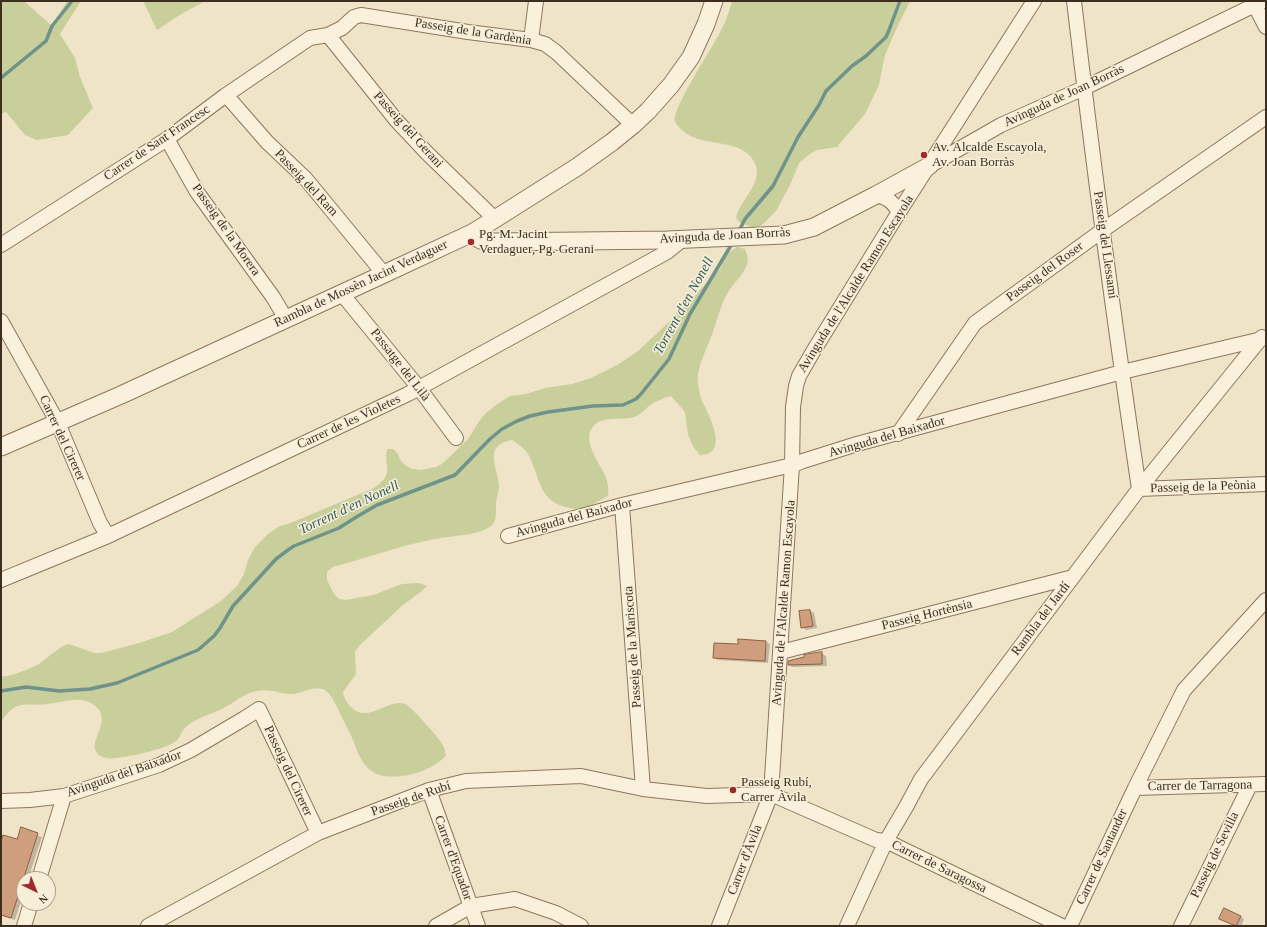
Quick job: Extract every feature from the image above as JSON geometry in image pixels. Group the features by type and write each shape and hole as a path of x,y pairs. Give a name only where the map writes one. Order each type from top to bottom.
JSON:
{"street":[{"path":"532,40 536,1"},
{"name":"Rambla de Mossèn Jacint Verdaguer","path":"1,447 58,423 342,294 472,233 495,219 577,167 612,142 648,111 672,85 691,57 706,24 714,1"},
{"name":"Avinguda de l'Alcalde Ramon Escayola","path":"771,794 792,465 793,407 794,393 799,376 899,212 1034,1"},
{"name":"Passeig del Llessamí","path":"1074,1 1084,88 1139,490"},
{"path":"1259,3 1266,27"},
{"name":"Avinguda de Joan Borràs","path":"472,233 477,239 484,242 667,240 784,235 814,227 876,195 1001,125 1084,88 1259,3"},
{"name":"Passeig de la Gardènia","path":"328,35 342,28 354,17 361,15 468,32 532,40 545,44 556,52 633,125"},
{"name":"Carrer de Sant Francesc","path":"1,245 167,140 226,95 310,38 328,35"},
{"name":"Passeig del Gerani","path":"328,35 396,120 427,154 495,219"},
{"name":"Passeig del Ram","path":"226,95 267,142 305,178 384,274"},
{"name":"Passeig del Roser","path":"898,434 976,323 1103,230 1266,117"},
{"path":"951,130 956,143 962,146"},
{"name":"Passeig de la Morera","path":"167,140 197,192 273,297 286,319"},
{"path":"876,195 891,201 899,212"},
{"name":"Carrer de les Violetes","path":"1,580 108,536 418,388 668,252 684,239"},
{"name":"Passatge del Lilà","path":"342,294 418,388 456,438"},
{"name":"Carrer del Cirerer","path":"1,321 58,423 100,523 108,536"},
{"name":"Avinguda del Baixador","path":"508,536 622,505 792,465 803,460 844,448 1122,372 1264,336"},
{"name":"Rambla del Jardí","path":"847,926 886,841 921,779 1139,490 1264,336"},
{"name":"Passeig de la Peònia","path":"1139,490 1266,484"},
{"name":"Passeig de la Mariscota","path":"622,505 643,790"},
{"name":"Passeig Hortènsia","path":"781,652 1072,577"},
{"name":"Carrer de Santander","path":"1070,926 1134,788 1184,690 1266,600"},
{"name":"Avinguda del Baixador","path":"1,801 30,800 64,796 159,765 191,750 259,709"},
{"name":"Passeig del Cirerer","path":"259,709 318,833"},
{"name":"Passeig de Rubí","path":"148,926 164,922 318,833 429,790 466,781 581,776 643,790 707,796 771,794"},
{"name":"Carrer de Tarragona","path":"1134,788 1266,784"},
{"name":"Passeig de Sevilla","path":"1181,926 1250,785"},
{"name":"Carrer d'Equador","path":"429,790 478,926"},
{"name":"Carrer de Saragossa","path":"771,794 876,840 886,841 1062,926"},
{"name":"Carrer d'Àvila","path":"719,926 771,794"},
{"path":"41,871 64,796"},
{"path":"436,926 471,906 514,899 556,913 581,926"},
{"path":"24,926 29,911"}],"green space":[{"path":"1,1 24,1 52,26 67,1 81,1 60,34 75,58 80,77 93,108 68,135 37,140 25,135 6,112 1,114"},
{"path":"143,1 205,1 157,30"},
{"path":"732,1 910,1 885,55 879,85 865,114 837,147 817,150 799,163 790,185 776,211 761,226 755,228 740,223 736,218 741,205 756,179 756,166 751,157 743,150 734,146 701,140 691,136 683,131 675,121 676,114 686,91 716,40 727,17"},
{"path":"737,247 745,249 748,258 747,264 725,298 698,374 701,398 715,432 716,440 714,448 709,453 700,455 695,449 688,435 685,412 671,396 654,403 637,416 601,421 592,428 589,435 592,449 608,483 608,496 590,506 576,509 565,507 549,498 540,485 528,454 521,446 512,440 497,447 494,452 499,488 494,523 488,528 472,534 433,539 404,546 333,567 327,572 327,580 334,594 339,599 346,600 373,595 402,584 419,583 427,586 403,605 360,645 355,652 356,674 343,692 345,699 350,706 356,711 362,713 368,713 399,703 408,706 426,724 444,747 446,756 431,767 420,772 403,776 389,777 373,772 368,768 359,755 333,699 325,690 319,688 293,694 266,690 252,692 222,709 191,723 185,728 177,741 170,745 135,755 117,758 102,757 97,753 95,744 102,722 101,716 99,710 88,702 75,700 44,705 21,705 11,710 1,722 1,677 12,675 39,664 61,647 68,644 94,653 101,653 172,632 221,601 237,586 244,574 248,560 255,547 268,534 278,527 374,488 381,483 387,474 387,449 393,449 406,466 413,469 421,470 436,467 442,464 468,439 485,414 510,396 526,394 545,388 572,384 591,378 617,365 638,351 670,321 720,269 727,254"}],"building":[{"path":"810,610 813,626 801,628 799,611"},
{"path":"738,639 766,641 765,661 713,658 714,643 738,644"},
{"path":"822,652 822,664 788,665 788,661 804,657 804,655"},
{"path":"21,827 38,833 26,871 16,871 16,902 11,918 1,915 1,840 3,835 17,839"},
{"path":"1224,908 1241,916 1236,926 1219,919"}],"waterway":[{"path":"1,78 46,41 52,26 72,1"},
{"name":"Torrent d'en Nonell","path":"739,231 745,219 773,186 798,137 819,105 826,91 886,37 900,1"},
{"name":"Torrent d'en Nonell","path":"1,691 26,687 59,691 90,689 117,683 198,650 214,636 233,606 276,559 294,546 339,528 377,505 455,475 490,439 502,429 517,421 548,412 593,406 623,405 636,399 669,359 690,314 733,242"}],"place":[{"name":"Av. Alcalde Escayola, Av. Joan Borràs","path":"924,155"},
{"name":"Pg. M. Jacint Verdaguer, Pg. Gerani","path":"471,242"},
{"name":"Passeig Rubí, Carrer Àvila","path":"733,790"}]}
